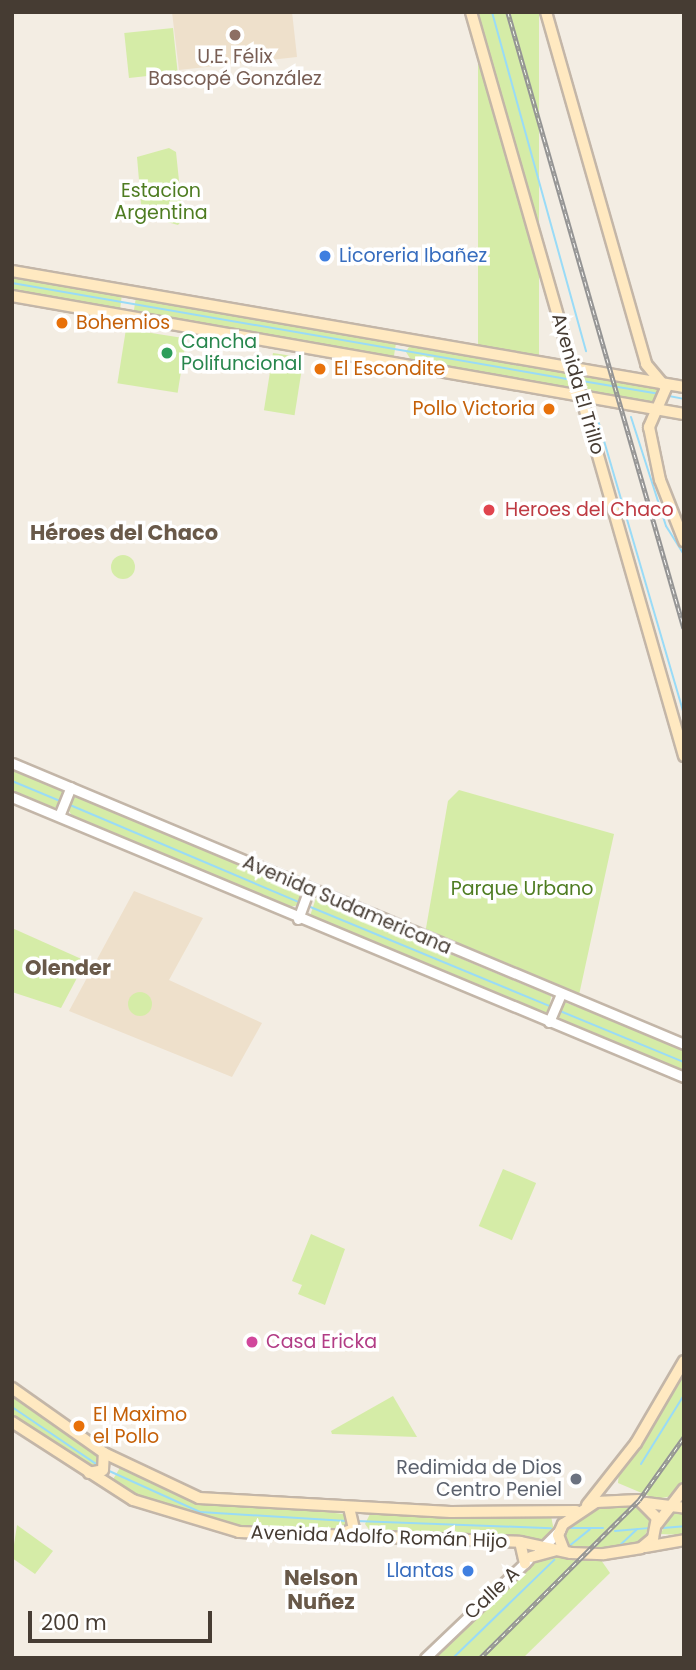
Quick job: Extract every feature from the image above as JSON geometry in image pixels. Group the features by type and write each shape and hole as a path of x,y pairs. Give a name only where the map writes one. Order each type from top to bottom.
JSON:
{"main road":[{"name":"Avenida El Trillo","path":"471,12 684,756"},
{"path":"546,12 646,364 665,385"},
{"path":"12,271 553,363 573,370 684,387"},
{"path":"12,296 660,406 684,414"},
{"path":"553,363 567,349"},
{"path":"665,385 660,406 649,427 657,468 684,541"},
{"path":"562,1550 560,1530 636,1443 684,1361"},
{"name":"Avenida Adolfo Román Hijo","path":"12,1388 105,1454 199,1498 357,1510 581,1508 629,1499 684,1508"},
{"name":"Avenida Adolfo Román Hijo","path":"12,1422 69,1463 109,1486 179,1517 274,1536 360,1535 520,1542 562,1550"},
{"path":"69,1463 98,1474 105,1454"},
{"path":"109,1486 109,1470 122,1463"},
{"path":"641,1548 684,1489"},
{"path":"646,1502 657,1526"},
{"path":"274,1536 360,1535 357,1510"},
{"path":"520,1542 528,1560 562,1550 604,1554 684,1540"}],"street":[{"name":"Avenida Sudamericana","path":"12,763 684,1044"},
{"path":"59,816 71,788"},
{"name":"Avenida Sudamericana","path":"12,797 298,919 684,1077"},
{"path":"298,919 309,889"},
{"path":"548,1022 561,994"},
{"name":"Calle A","path":"425,1658 560,1530"}],"shaded area":[{"name":"U.E. Félix Bascopé González","path":"172,12 292,12 297,57 179,70"},
{"path":"134,891 203,918 169,980 262,1023 232,1077 69,1011"}],"green space":[{"path":"478,12 539,12 539,376 478,376"},
{"path":"173,28 178,73 129,78 124,33"},
{"name":"Estacion Argentina","path":"169,148 176,152 183,219 178,225 142,215 137,157"},
{"path":"12,274 122,294 120,310 12,294"},
{"path":"136,297 397,338 394,357 133,316"},
{"path":"126,329 186,339 178,393 117,383"},
{"path":"410,345 568,371 575,392 413,363 406,352"},
{"path":"273,353 304,358 295,415 264,410"},
{"path":"579,372 660,387 657,402 590,394"},
{"path":"118,555 128,555 135,562 135,572 128,579 118,579 111,572 111,562"},
{"path":"12,767 64,788 60,806 52,808 12,791"},
{"name":"Parque Urbano","path":"459,790 614,834 579,995 425,934 448,801"},
{"path":"74,794 299,888 304,897 299,905 285,908 72,816 68,809"},
{"path":"316,898 551,996 549,1011 541,1014 310,916"},
{"path":"12,928 86,961 61,1008 12,992"},
{"path":"140,992 149,995 152,1004 149,1013 140,1016 131,1013 128,1004 131,995"},
{"path":"564,1002 684,1047 684,1072 562,1021 558,1015"},
{"path":"503,1169 536,1183 512,1240 479,1226"},
{"path":"311,1234 345,1249 325,1305 298,1294 302,1285 292,1281"},
{"path":"684,1372 684,1481 673,1496 656,1499 618,1483 619,1472"},
{"path":"12,1386 105,1456 95,1472 12,1417"},
{"path":"393,1396 417,1437 332,1434 331,1431"},
{"path":"121,1466 188,1496 352,1515 348,1532 269,1530 205,1521 138,1499 112,1481"},
{"path":"627,1504 643,1510 651,1522 643,1540 619,1548 572,1548 565,1542 566,1530 576,1517 604,1506"},
{"path":"371,1512 551,1516 554,1531 542,1541 373,1535 365,1524"},
{"path":"684,1513 684,1535 660,1534 673,1514"},
{"path":"17,1525 53,1551 35,1574 12,1558"},
{"path":"540,1556 601,1560 610,1573 523,1658 435,1658"}],"waterway":[{"path":"492,12 586,351"},
{"path":"12,283 573,380"},
{"path":"582,381 660,394"},
{"path":"669,396 684,399"},
{"path":"595,410 684,714"},
{"path":"631,417 666,526 684,555"},
{"path":"12,781 60,801"},
{"path":"70,805 298,902"},
{"path":"308,906 549,1006"},
{"path":"560,1011 684,1062"},
{"path":"641,1464 684,1395"},
{"path":"12,1407 99,1466"},
{"path":"107,1470 200,1512 347,1521"},
{"path":"356,1521 551,1528"},
{"path":"663,1528 684,1526"},
{"path":"569,1528 603,1528"},
{"path":"615,1531 648,1528"},
{"path":"568,1547 590,1529"},
{"path":"618,1547 637,1529"},
{"path":"453,1658 554,1560"}],"railway":[{"path":"508,12 684,628"},
{"path":"480,1658 639,1500 684,1437"}],"place":[{"name":"U.E. Félix Bascopé González","path":"235,35"},
{"name":"Licoreria Ibañez","path":"325,256"},
{"name":"Bohemios","path":"62,323"},
{"name":"Cancha Polifuncional","path":"167,353"},
{"name":"El Escondite","path":"320,369"},
{"name":"Pollo Victoria","path":"549,409"},
{"name":"Heroes del Chaco","path":"489,510"},
{"name":"Casa Ericka","path":"252,1342"},
{"name":"El Maximo el Pollo","path":"79,1426"},
{"name":"Redimida de Dios Centro Peniel","path":"576,1479"},
{"name":"Llantas","path":"468,1571"}],"district":[{"name":"Héroes del Chaco","path":"124,533"},
{"name":"Olender","path":"68,968"},
{"name":"Nelson Nuñez","path":"321,1590"}]}
